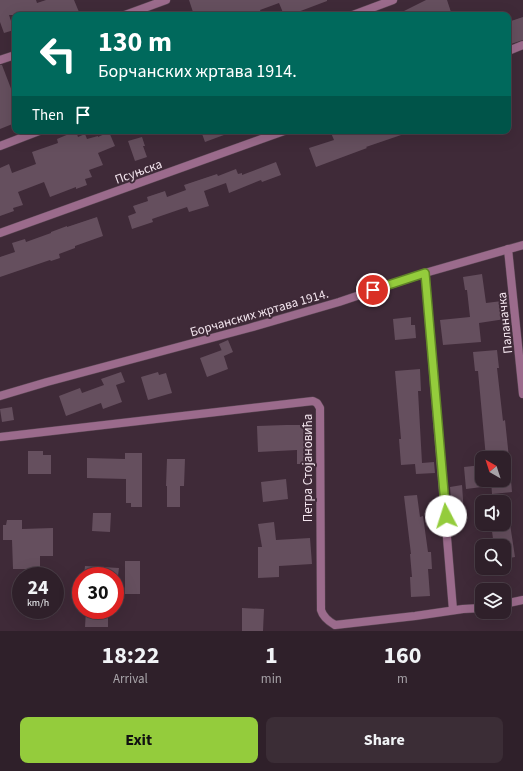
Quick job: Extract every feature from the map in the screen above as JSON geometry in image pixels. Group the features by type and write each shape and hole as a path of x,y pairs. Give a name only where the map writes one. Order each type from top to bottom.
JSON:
{"street":[{"path":"133,12 166,0"},
{"path":"361,12 393,0"},
{"path":"511,50 523,45"},
{"path":"0,60 12,56"},
{"path":"0,146 32,134"},
{"name":"Псуњска","path":"0,233 276,134"},
{"name":"Борчанских жртава 1914.","path":"0,396 339,302 425,273 523,245"},
{"name":"Паланачка","path":"508,249 523,394"},
{"path":"425,273 453,610"},
{"name":"Петра Стојановића","path":"0,437 313,402 317,403 320,408 320,579 322,615 329,622 335,624 475,608"},
{"path":"511,603 523,600"}],"building":[{"path":"0,0 36,0 37,3 46,0 74,0 79,12 12,12 12,15 9,15 12,24 12,31 4,33 0,22"},
{"path":"189,0 327,0 298,12 283,12 279,3 260,10 261,12 193,12"},
{"path":"426,0 447,0 451,12 402,12"},
{"path":"523,17 523,40 511,44 511,21"},
{"path":"0,65 2,65 12,91 12,124 0,129"},
{"path":"69,134 77,134 78,137 85,134 87,139 110,134 115,146 98,153 103,165 89,170 92,177 85,179 87,185 76,189 76,187 50,197 44,182 18,192 23,205 13,208 14,211 0,216 0,168 9,164 12,173 36,164 32,152 58,143 57,139"},
{"path":"202,134 227,134 205,142"},
{"path":"331,134 404,134 316,167 309,148 334,140"},
{"path":"142,137 145,146 143,146 147,157 135,161 128,141"},
{"path":"276,162 281,175 262,182 261,180 229,193 226,183 204,191 209,206 189,212 187,207 152,219 153,222 132,229 128,216 136,213 133,206 148,201 147,197 165,191 167,197 186,190 184,185 217,174 218,176 236,169 238,174 242,173 242,175"},
{"path":"97,217 103,236 75,246 75,248 59,254 60,258 0,277 0,257 15,252 12,243 25,239 26,242 67,226"},
{"path":"482,274 486,303 502,301 505,319 479,323 481,342 443,345 440,320 470,317 467,290 465,290 463,277"},
{"path":"411,317 411,325 415,325 416,338 395,340 393,319"},
{"path":"228,340 233,352 224,356 219,344"},
{"path":"222,350 228,369 207,377 200,358"},
{"path":"497,350 499,368 497,368 508,451 485,451 478,371 475,371 473,352"},
{"path":"420,369 421,391 418,391 422,463 434,462 435,473 416,474 415,464 401,465 399,439 401,439 395,371"},
{"path":"121,372 125,382 116,385 122,402 103,409 101,403 66,416 59,396 80,388 82,393 104,385 101,379"},
{"path":"158,372 159,375 166,373 172,393 148,400 141,377"},
{"path":"12,407 14,420 2,422 0,409"},
{"path":"309,425 310,464 297,464 297,450 258,452 257,426"},
{"path":"28,451 43,451 43,455 51,455 51,474 28,474"},
{"path":"125,453 142,453 142,507 131,507 131,503 126,503 126,479 87,478 87,458 125,459"},
{"path":"167,459 185,459 184,486 180,486 180,507 167,507"},
{"path":"475,466 475,487 482,487 466,489 464,467"},
{"path":"286,479 288,499 263,502 261,482"},
{"path":"511,480 512,492 492,494 492,487 511,487"},
{"path":"462,485 464,513 452,514 450,487"},
{"path":"417,495 420,517 423,516 428,552 431,552 432,569 428,569 430,596 411,597 411,554 404,496"},
{"path":"93,513 111,513 110,532 92,531"},
{"path":"7,520 22,520 22,529 53,528 53,556 40,556 40,567 13,567 12,540 3,540 3,525 6,525"},
{"path":"274,522 276,540 310,538 312,564 279,566 279,577 258,578 258,547 262,547 258,524"},
{"path":"492,531 511,531 515,557 511,558 511,539 493,539"},
{"path":"125,561 140,561 140,594 125,594"},
{"path":"242,608 264,609 263,631 242,631"},
{"path":"85,619 108,619 108,627 85,627"}],"route":[{"path":"373,290 425,273 446,516"}]}
